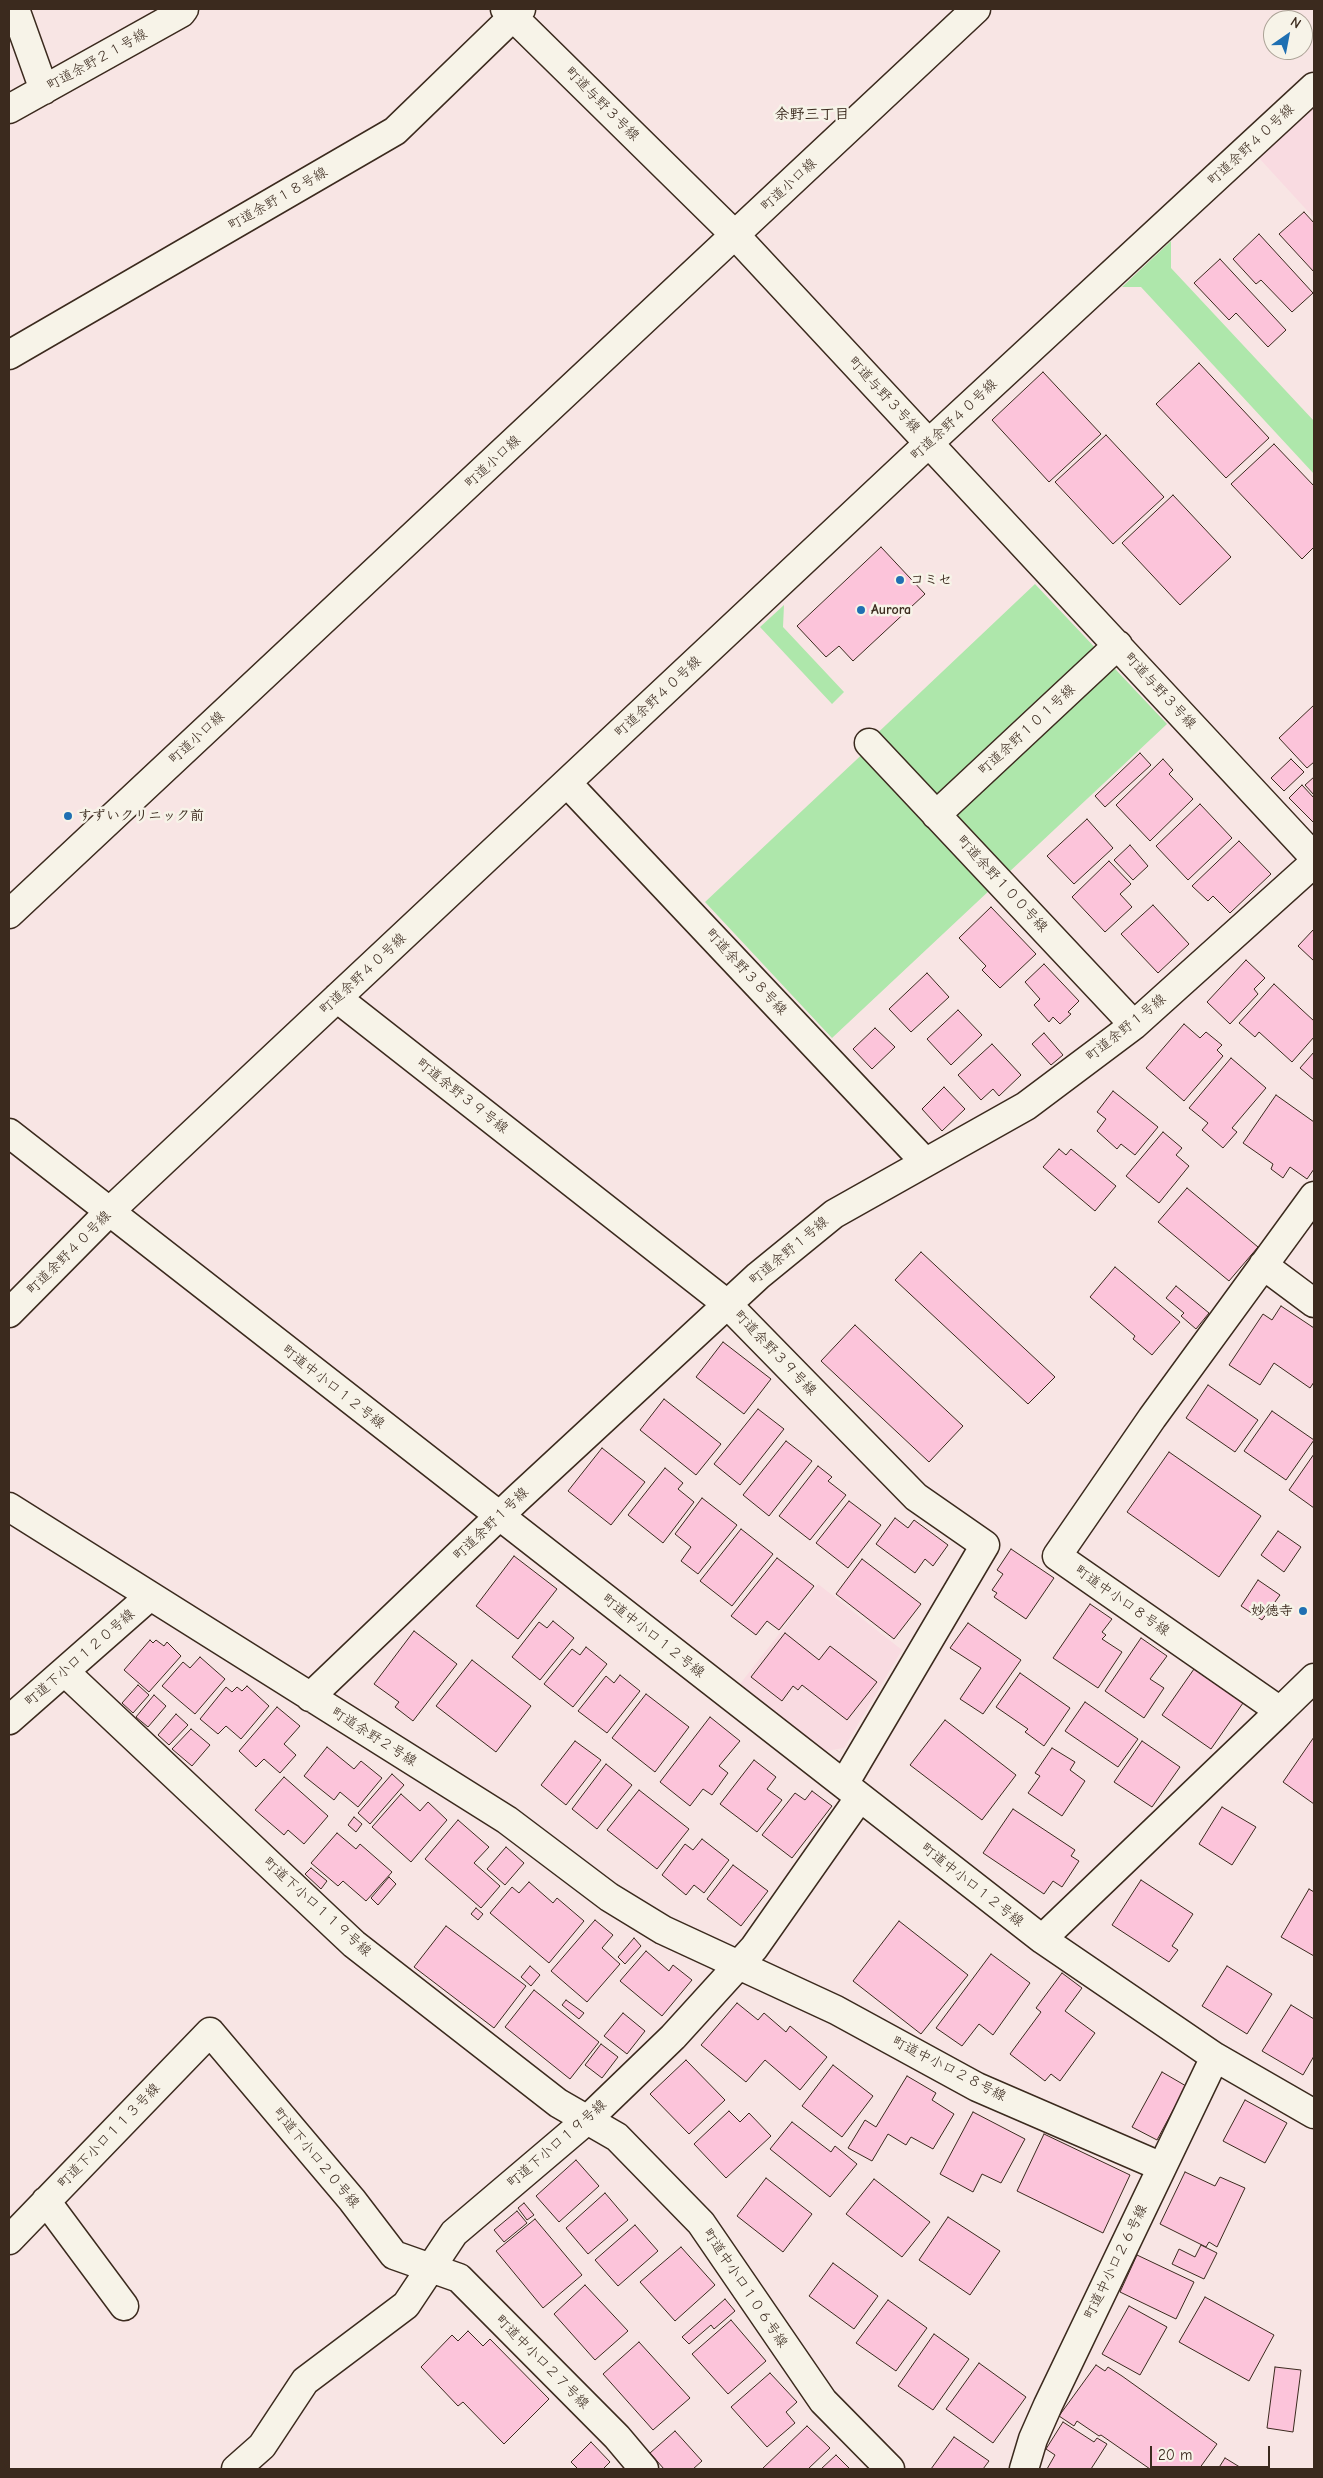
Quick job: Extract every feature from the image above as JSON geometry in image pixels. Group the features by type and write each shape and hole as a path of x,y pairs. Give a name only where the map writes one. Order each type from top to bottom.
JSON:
{"street":[{"path":"15,9 44,90"},
{"name":"町道余野２１号線","path":"9,109 181,13 184,9"},
{"name":"町道小口線","path":"9,914 976,9"},
{"name":"町道与野３号線","path":"513,11 735,236 1314,857"},
{"name":"町道余野１８号線","path":"9,354 396,131 513,11"},
{"name":"町道余野４０号線","path":"9,1313 109,1212 929,443 1314,87"},
{"name":"町道余野１０１号線","path":"936,815 1118,645"},
{"name":"町道余野１００号線","path":"869,743 1134,1025"},
{"name":"町道余野３８号線","path":"566,783 925,1162"},
{"name":"町道余野１号線","path":"310,1697 498,1516 758,1276 834,1214 1026,1106 1134,1025 1314,863"},
{"name":"町道余野３９号線","path":"337,998 727,1304 916,1497 985,1545 852,1791"},
{"name":"町道中小口１２号線","path":"9,1133 498,1516 1042,1938 1216,2057 1314,2114"},
{"name":"町道中小口８号線","path":"1280,1711 1057,1556 1314,1196"},
{"path":"1263,1265 1314,1303"},
{"name":"町道余野２号線","path":"9,1507 507,1820 630,1910 663,1930 738,1966"},
{"name":"町道下小口１２０号線","path":"9,1720 150,1596"},
{"name":"町道下小口１１９号線","path":"65,1672 354,1944 558,2103 587,2120"},
{"path":"1042,1938 1314,1678"},
{"name":"町道下小口１９号線","path":"236,2469 262,2446 305,2381 406,2305 454,2233 587,2120 673,2037 738,1966 754,1948 852,1791"},
{"name":"町道中小口２８号線","path":"738,1966 836,2010 977,2087 1162,2167"},
{"name":"町道下小口１１３号線","path":"9,2240 210,2032"},
{"name":"町道下小口２０号線","path":"210,2032 352,2200 394,2255 431,2268"},
{"name":"町道中小口２６号線","path":"1024,2469 1033,2439 1048,2404 1216,2057"},
{"name":"町道中小口１０６号線","path":"587,2120 617,2137 701,2223 822,2401 890,2469"},
{"path":"46,2202 124,2306"},
{"name":"町道中小口２７号線","path":"431,2268 459,2278 617,2437 644,2469"}],"shaded area":[{"path":"1314,107 1314,218 1259,158"},
{"path":"818,1584 902,1650 844,1748 826,1751 740,1684"}],"green space":[{"path":"1171,241 1171,268 1314,421 1314,474 1141,287 1122,287"},
{"path":"1035,584 1167,724 832,1038 705,902 871,746 868,742"},
{"path":"784,605 783,627 844,692 832,704 760,627"}],"building":[{"path":"1304,212 1314,223 1314,272 1279,234"},
{"path":"1259,234 1313,293 1292,312 1261,280 1256,284 1233,259"},
{"path":"1220,259 1286,330 1268,347 1236,313 1229,320 1194,283"},
{"path":"1199,363 1269,438 1226,478 1156,404"},
{"path":"1043,372 1101,434 1049,482 992,420"},
{"path":"1106,435 1164,497 1113,544 1055,482"},
{"path":"1274,444 1314,486 1314,547 1302,559 1231,484"},
{"path":"1173,495 1231,557 1180,605 1122,543"},
{"name":"Aurora","path":"881,547 925,594 853,661 839,646 826,657 797,626"},
{"path":"1314,705 1314,762 1307,768 1279,738"},
{"path":"1140,753 1151,765 1105,807 1095,796"},
{"path":"1163,759 1173,770 1169,774 1193,799 1150,841 1116,805"},
{"path":"1291,759 1304,772 1284,791 1271,778"},
{"path":"1314,777 1314,795 1305,785"},
{"path":"1302,785 1314,798 1314,823 1289,798"},
{"path":"1200,804 1232,838 1188,880 1156,846"},
{"path":"1087,819 1113,848 1074,884 1047,856"},
{"path":"1239,841 1271,874 1230,913 1213,896 1208,901 1192,886"},
{"path":"1130,845 1148,866 1133,880 1114,860"},
{"path":"1109,861 1131,884 1120,894 1132,907 1105,932 1072,897"},
{"path":"1153,905 1189,944 1158,973 1121,934"},
{"path":"991,907 1036,954 1000,988 982,970 986,966 959,938"},
{"path":"1314,929 1314,961 1298,946"},
{"path":"1246,960 1265,978 1254,989 1258,994 1230,1024 1207,1002"},
{"path":"1044,964 1079,1001 1068,1012 1071,1014 1060,1024 1053,1017 1049,1022 1034,1005 1040,999 1025,982"},
{"path":"927,973 949,997 911,1032 889,1009"},
{"path":"1274,984 1314,1021 1314,1037 1292,1062 1259,1032 1255,1037 1239,1023"},
{"path":"958,1010 982,1035 951,1065 927,1039"},
{"path":"1184,1024 1200,1038 1206,1032 1222,1045 1217,1050 1223,1056 1184,1101 1146,1068"},
{"path":"875,1028 895,1047 872,1069 853,1049"},
{"path":"1044,1033 1063,1055 1051,1065 1032,1044"},
{"path":"992,1044 1021,1075 999,1096 993,1089 981,1100 958,1075"},
{"path":"1314,1052 1314,1080 1300,1068"},
{"path":"1231,1058 1266,1088 1232,1128 1237,1132 1223,1148 1202,1130 1208,1123 1189,1108"},
{"path":"944,1087 965,1109 942,1131 922,1109"},
{"path":"1113,1091 1158,1127 1135,1155 1121,1144 1117,1149 1097,1131 1106,1119 1097,1112"},
{"path":"1276,1095 1314,1122 1314,1169 1307,1179 1290,1167 1283,1178 1271,1169 1273,1164 1243,1143"},
{"path":"1163,1132 1182,1148 1176,1155 1189,1166 1159,1203 1126,1176"},
{"path":"1059,1149 1066,1155 1071,1149 1116,1186 1095,1211 1043,1167"},
{"path":"1187,1188 1258,1247 1229,1281 1158,1222"},
{"path":"921,1252 1055,1377 1028,1404 895,1280"},
{"path":"1115,1267 1180,1322 1152,1355 1133,1339 1135,1336 1090,1297"},
{"path":"1176,1286 1209,1313 1196,1329 1181,1316 1184,1313 1166,1298"},
{"path":"1281,1306 1314,1328 1314,1382 1310,1388 1274,1363 1260,1385 1229,1365 1263,1314 1272,1320"},
{"path":"855,1325 963,1426 929,1462 821,1361"},
{"path":"723,1342 771,1379 744,1414 696,1377"},
{"path":"1208,1385 1258,1420 1235,1452 1186,1418"},
{"path":"664,1399 721,1444 696,1475 640,1430"},
{"path":"758,1409 784,1429 740,1485 714,1464"},
{"path":"1272,1411 1314,1440 1286,1480 1244,1451"},
{"path":"786,1441 812,1461 769,1516 743,1495"},
{"path":"602,1448 645,1482 611,1525 568,1491"},
{"path":"1169,1452 1261,1516 1219,1577 1127,1512"},
{"path":"1314,1454 1314,1508 1289,1490"},
{"path":"818,1466 832,1477 828,1481 846,1495 810,1540 779,1516"},
{"path":"665,1468 683,1483 678,1489 694,1502 663,1543 628,1515"},
{"path":"702,1498 737,1525 698,1574 681,1561 691,1547 675,1534"},
{"path":"849,1501 881,1525 848,1568 816,1543"},
{"path":"895,1518 908,1528 914,1520 948,1545 933,1566 925,1559 915,1573 876,1544"},
{"path":"741,1529 773,1554 732,1606 700,1581"},
{"path":"1278,1531 1301,1547 1284,1572 1261,1555"},
{"path":"1011,1549 1054,1578 1026,1619 994,1597 997,1593 992,1590 1003,1574 997,1570"},
{"path":"514,1556 557,1589 518,1639 476,1606"},
{"path":"777,1558 814,1586 779,1630 767,1621 756,1635 731,1616"},
{"path":"862,1559 921,1604 894,1639 836,1594"},
{"path":"1258,1580 1280,1595 1262,1620 1241,1606"},
{"path":"1090,1604 1112,1619 1102,1632 1106,1635 1102,1639 1122,1652 1098,1688 1053,1658"},
{"path":"553,1621 574,1638 540,1680 512,1657 539,1622 547,1628"},
{"path":"968,1623 1021,1660 983,1714 960,1699 981,1668 950,1648"},
{"path":"414,1631 457,1664 413,1721 395,1707 399,1702 374,1684"},
{"path":"785,1633 819,1660 830,1646 877,1682 847,1720 802,1685 798,1690 793,1686 782,1701 751,1677"},
{"path":"1141,1638 1167,1656 1150,1679 1164,1688 1144,1718 1105,1691"},
{"path":"150,1640 153,1643 156,1640 164,1646 167,1642 181,1656 149,1692 124,1670"},
{"path":"586,1647 607,1664 573,1707 544,1684 572,1649 580,1655"},
{"path":"200,1657 225,1679 195,1714 162,1686 183,1662 190,1668"},
{"path":"472,1660 531,1706 496,1752 436,1706"},
{"path":"1194,1669 1243,1703 1211,1749 1162,1715"},
{"path":"1020,1673 1070,1708 1044,1746 1025,1732 1028,1729 996,1707"},
{"path":"620,1675 640,1691 607,1733 578,1711 606,1676 614,1683"},
{"path":"138,1685 149,1695 133,1713 122,1703"},
{"path":"247,1686 269,1706 241,1739 226,1726 218,1734 200,1719 226,1687 232,1692 237,1687 242,1691"},
{"path":"646,1694 689,1727 655,1772 612,1738"},
{"path":"154,1695 166,1706 148,1727 136,1717"},
{"path":"1085,1702 1138,1739 1118,1767 1065,1731"},
{"path":"277,1707 300,1726 284,1744 296,1755 280,1773 264,1759 256,1767 239,1751"},
{"path":"176,1714 188,1725 169,1745 158,1735"},
{"path":"710,1717 740,1741 719,1766 728,1773 712,1795 703,1789 690,1806 660,1782"},
{"path":"945,1720 1016,1775 982,1820 910,1765"},
{"path":"191,1729 210,1745 192,1766 172,1749"},
{"path":"1314,1737 1314,1804 1283,1782"},
{"path":"575,1741 601,1760 566,1805 541,1785"},
{"path":"1142,1741 1180,1767 1152,1807 1114,1782"},
{"path":"327,1747 354,1769 361,1761 382,1778 358,1807 340,1792 334,1800 304,1776"},
{"path":"1052,1748 1075,1762 1070,1770 1085,1781 1062,1816 1028,1793 1040,1776 1035,1773"},
{"path":"754,1760 776,1777 767,1789 782,1800 757,1832 720,1804"},
{"path":"606,1764 632,1785 597,1829 572,1809"},
{"path":"392,1774 404,1785 370,1824 358,1813"},
{"path":"284,1777 328,1816 304,1844 288,1830 284,1835 255,1810"},
{"path":"639,1790 689,1829 657,1869 607,1830"},
{"path":"812,1791 832,1806 792,1858 762,1835 795,1793 805,1800"},
{"path":"401,1794 420,1811 428,1802 447,1820 411,1862 372,1827"},
{"path":"1222,1807 1256,1827 1232,1865 1199,1844"},
{"path":"1013,1809 1075,1850 1071,1856 1079,1861 1062,1887 1053,1881 1044,1894 983,1853"},
{"path":"354,1817 362,1824 356,1832 348,1825"},
{"path":"458,1820 489,1847 474,1863 500,1886 481,1908 425,1859"},
{"path":"337,1833 356,1849 360,1844 392,1872 366,1901 343,1881 338,1886 311,1863"},
{"path":"702,1839 729,1860 704,1893 694,1885 686,1895 662,1875 685,1844 693,1850"},
{"path":"506,1847 524,1863 505,1885 487,1869"},
{"path":"733,1865 768,1891 741,1926 707,1899"},
{"path":"311,1868 327,1881 321,1889 305,1874"},
{"path":"389,1877 396,1884 378,1905 371,1898"},
{"path":"1141,1880 1193,1914 1172,1946 1178,1950 1169,1962 1112,1925"},
{"path":"529,1882 553,1903 557,1898 584,1921 549,1963 490,1913 512,1887 519,1893"},
{"path":"1309,1889 1314,1892 1314,1956 1281,1937"},
{"path":"476,1908 483,1914 478,1920 471,1914"},
{"path":"595,1920 613,1935 602,1948 620,1964 587,2002 551,1971"},
{"path":"899,1921 968,1975 921,2034 853,1981"},
{"path":"446,1926 526,1986 494,2028 414,1967"},
{"path":"634,1938 641,1946 625,1964 618,1957"},
{"path":"646,1951 669,1971 673,1965 692,1980 662,2016 620,1981"},
{"path":"991,1954 1030,1983 993,2035 979,2024 962,2046 936,2028"},
{"path":"530,1966 540,1975 531,1986 521,1977"},
{"path":"1227,1966 1272,1994 1247,2034 1202,2006"},
{"path":"1062,1973 1082,1988 1065,2011 1095,2033 1060,2081 1051,2074 1045,2081 1010,2054 1041,2012 1036,2008"},
{"path":"534,1990 599,2042 570,2079 505,2027"},
{"path":"566,2000 584,2013 579,2019 562,2005"},
{"path":"737,2003 758,2020 764,2013 786,2032 790,2026 827,2057 800,2090 765,2060 746,2082 701,2045"},
{"path":"1291,2005 1314,2019 1314,2056 1303,2075 1262,2051"},
{"path":"623,2013 645,2031 627,2054 604,2036"},
{"path":"601,2044 618,2057 602,2078 585,2065"},
{"path":"686,2060 725,2100 689,2134 650,2094"},
{"path":"833,2065 873,2096 842,2137 802,2106"},
{"path":"1162,2072 1186,2086 1157,2140 1132,2127"},
{"path":"907,2076 936,2093 932,2100 954,2114 933,2149 911,2137 906,2145 888,2134 872,2161 848,2148 865,2120 876,2127"},
{"path":"1245,2100 1287,2123 1265,2163 1223,2141"},
{"path":"729,2111 740,2122 749,2113 771,2136 726,2178 694,2144"},
{"path":"973,2112 1025,2139 1001,2183 982,2174 973,2192 940,2174"},
{"path":"792,2122 831,2152 835,2146 857,2164 830,2197 770,2149"},
{"path":"1044,2134 1130,2175 1103,2233 1017,2191"},
{"path":"576,2160 599,2186 559,2222 536,2196"},
{"path":"1185,2172 1215,2186 1220,2177 1245,2188 1217,2247 1209,2242 1206,2247 1160,2224"},
{"path":"766,2178 812,2214 783,2252 737,2216"},
{"path":"874,2179 930,2222 902,2257 846,2214"},
{"path":"605,2193 628,2220 588,2254 566,2228"},
{"path":"524,2203 534,2215 527,2220 518,2208"},
{"path":"517,2211 527,2223 504,2242 494,2230"},
{"path":"948,2217 1000,2251 970,2295 919,2260"},
{"path":"535,2219 582,2275 543,2308 496,2251"},
{"path":"635,2225 658,2251 618,2286 595,2260"},
{"path":"1201,2245 1217,2253 1204,2279 1172,2264 1179,2249 1195,2257"},
{"path":"681,2247 715,2285 675,2321 640,2282"},
{"path":"1137,2255 1194,2282 1176,2319 1120,2292"},
{"path":"833,2263 878,2296 854,2329 809,2296"},
{"path":"585,2285 628,2331 595,2360 554,2314"},
{"path":"1205,2297 1274,2335 1249,2381 1179,2342"},
{"path":"725,2299 735,2311 714,2329 711,2325 689,2344 682,2337"},
{"path":"888,2300 927,2328 896,2371 856,2343"},
{"path":"1129,2306 1167,2327 1140,2375 1102,2354"},
{"path":"731,2320 766,2361 728,2394 692,2354"},
{"path":"468,2331 483,2346 490,2339 549,2399 504,2444 463,2402 458,2406 421,2367 452,2335 458,2341"},
{"path":"934,2334 969,2359 933,2410 898,2386"},
{"path":"639,2342 690,2398 653,2430 603,2374"},
{"path":"979,2363 1026,2397 993,2443 946,2409"},
{"path":"1096,2365 1105,2371 1108,2367 1122,2376 1217,2444 1199,2469 1150,2469 1077,2421 1074,2426 1059,2416"},
{"path":"1275,2367 1301,2370 1293,2432 1267,2428"},
{"path":"770,2373 797,2402 786,2412 795,2423 767,2447 731,2407"},
{"path":"1063,2422 1094,2442 1097,2438 1107,2444 1091,2469 1047,2469 1055,2455 1046,2449"},
{"path":"807,2426 830,2448 808,2469 762,2469"},
{"path":"675,2431 702,2461 693,2469 664,2469 650,2453"},
{"path":"954,2437 989,2461 983,2469 931,2469"},
{"path":"591,2442 610,2462 603,2469 578,2469 571,2462"},
{"path":"836,2455 850,2469 821,2469"},
{"path":"1225,2458 1243,2469 1218,2469"}],"place":[{"name":"コミセ","path":"900,580"},
{"name":"Aurora","path":"861,610"},
{"name":"すずいクリニック前","path":"68,816"},
{"name":"妙徳寺","path":"1303,1611"}],"district":[{"name":"余野三丁目","path":"812,115"}]}
